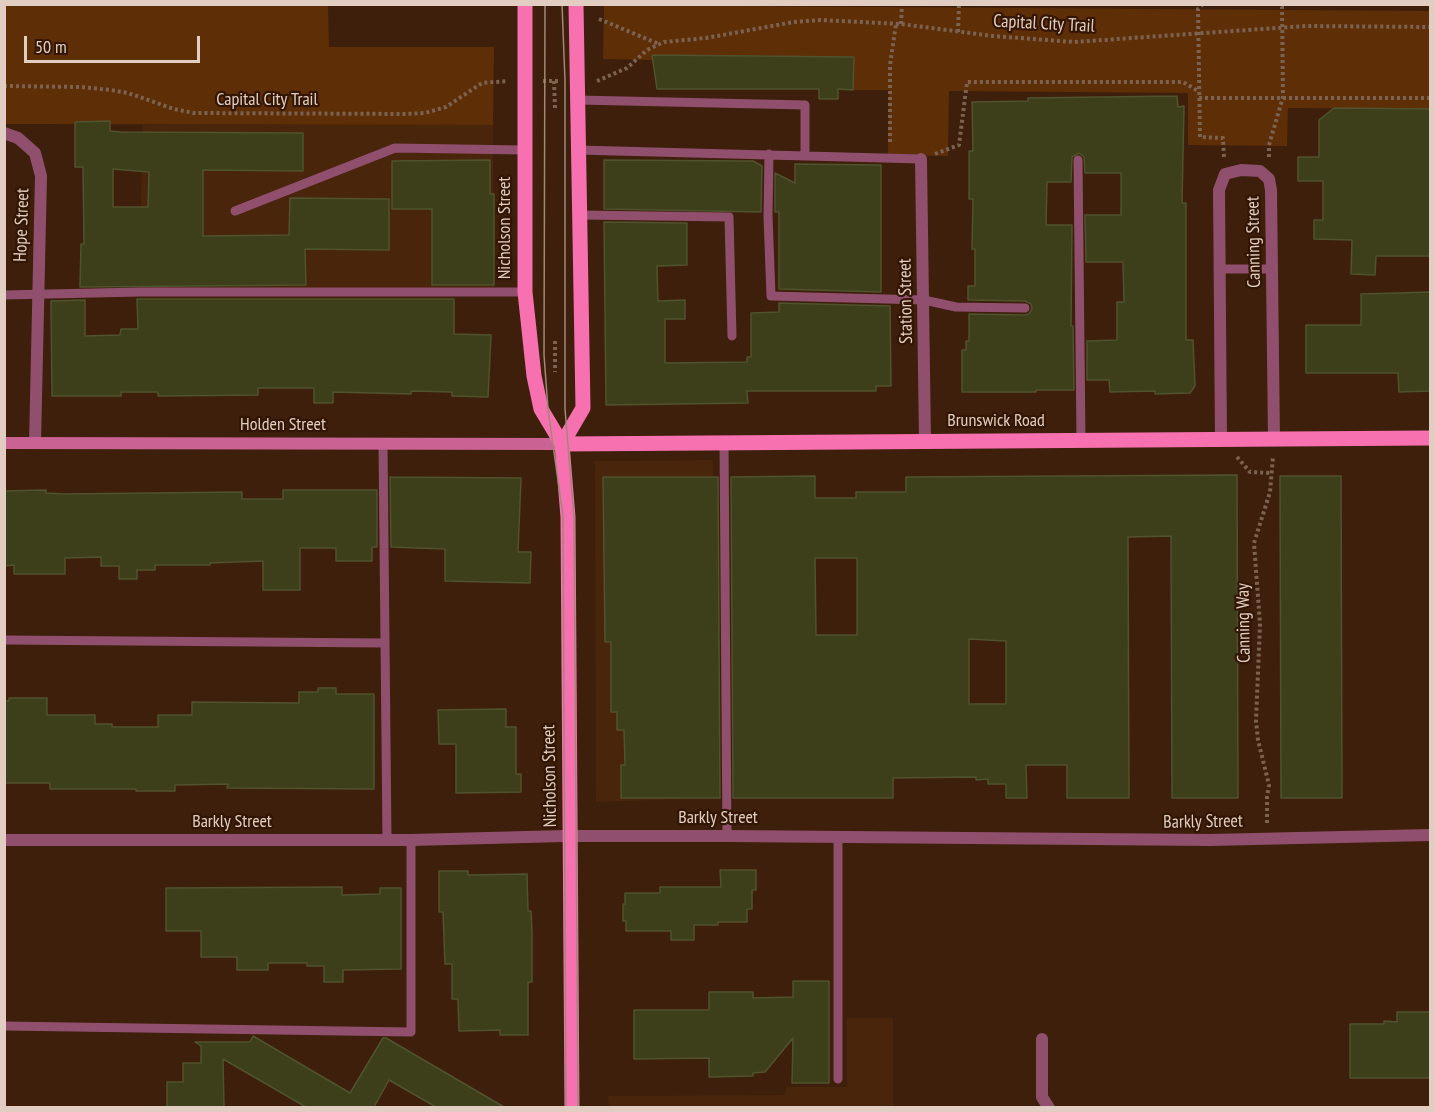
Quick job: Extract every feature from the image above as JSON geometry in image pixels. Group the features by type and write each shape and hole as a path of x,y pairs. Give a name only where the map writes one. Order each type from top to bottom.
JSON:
{"main road":[{"name":"Nicholson Street","path":"525,4 525,292 534,376 541,409 562,444 568,517 572,1107"},
{"path":"562,444 583,408 576,4"},
{"name":"Brunswick Road","path":"562,444 1431,438"},
{"name":"Holden Street","path":"4,443 562,444"}],"street":[{"name":"Hope Street","path":"4,134 18,138 35,153 41,176 34,443"},
{"name":"Station Street","path":"921,159 925,441"},
{"name":"Canning Street","path":"1221,440 1219,190 1225,174 1241,170 1260,171 1269,179 1271,190 1274,439"},
{"name":"Barkly Street","path":"4,840 411,840 570,836 727,836 1210,840 1431,835"},
{"path":"1042,1039 1042,1097 1049,1107"}],"lane":[{"path":"578,100 805,105 805,155"},
{"path":"235,211 395,148 524,150"},
{"path":"578,150 921,159"},
{"path":"769,154 768,216 771,296 924,300 956,308 1025,308"},
{"path":"1078,160 1081,440"},
{"path":"579,215 729,217 732,336"},
{"path":"1219,268 1272,269"},
{"path":"4,295 140,292 525,292"},
{"path":"383,443 387,840"},
{"path":"724,443 727,836"},
{"path":"4,640 385,643"},
{"path":"838,838 838,1079"},
{"path":"4,1026 411,1032 411,840"}],"path":[{"path":"891,158 890,65 902,4"},
{"path":"958,4 958,32"},
{"path":"1203,4 1198,9 1200,138 1223,138 1225,174"},
{"path":"1269,179 1269,145 1283,97 1282,7 1280,4"},
{"path":"599,19 658,44"},
{"name":"Capital City Trail","path":"598,81 627,68 647,50 658,44 794,22 844,20 1074,42 1282,27 1431,27"},
{"name":"Capital City Trail","path":"4,86 81,87 111,90 128,93 174,109 194,112 405,114 432,111 446,106 482,83 524,81"},
{"path":"554,81 555,108"},
{"path":"921,159 960,145 967,82 1183,82 1198,91"},
{"path":"1199,98 1431,98"},
{"path":"554,358 555,341"},
{"name":"Canning Way","path":"1221,440 1250,472 1271,472 1270,492 1254,543 1260,624 1256,721 1258,740 1269,785 1266,797 1266,839"}],"shaded area":[{"path":"5,5 328,5 329,47 494,47 493,125 5,124"},
{"path":"604,5 1430,11 1430,109 1288,108 1287,146 1188,145 1188,93 949,91 948,156 888,155 889,90 853,90 853,57 652,55 652,60 603,59"},
{"path":"142,125 493,125 494,292 140,292"},
{"path":"713,460 719,798 596,802 595,461"},
{"path":"847,1018 893,1018 893,1107 609,1107 608,1096 785,1095 786,1087 847,1087"}],"building":[{"path":"652,55 854,57 853,90 838,89 838,99 819,99 819,89 657,89"},
{"path":"1177,96 1178,107 1184,106 1182,203 1186,203 1186,340 1193,340 1195,386 1190,393 1110,392 1109,380 1087,380 1087,341 1117,340 1117,302 1124,302 1123,262 1086,262 1085,215 1121,215 1121,173 1085,173 1084,157 1079,153 1072,157 1071,182 1047,182 1046,225 1072,225 1071,326 1073,326 1074,390 962,392 962,350 966,350 966,341 969,341 969,314 1025,315 1029,314 1032,309 1031,304 1025,301 968,300 968,286 975,286 975,249 972,249 973,199 969,199 969,151 973,151 972,102 1028,101 1028,98"},
{"path":"1334,108 1431,109 1431,256 1376,256 1375,275 1351,274 1352,240 1314,239 1314,220 1323,220 1323,181 1298,181 1298,157 1319,157 1319,120"},
{"path":"110,121 110,131 120,132 303,133 303,171 203,170 203,236 289,235 290,198 389,199 389,250 305,249 306,285 80,287 81,244 84,244 83,167 75,167 75,122","holes":["113,169 149,172 148,207 113,207"]},
{"path":"490,160 490,194 494,194 494,285 432,285 432,209 392,209 392,161"},
{"path":"604,160 753,161 762,166 761,212 604,209"},
{"path":"795,164 881,165 881,292 779,289 779,212 775,212 775,173 795,183"},
{"path":"604,222 687,223 687,265 657,266 658,301 685,300 685,319 665,319 665,363 747,362 747,357 751,357 751,313 779,312 779,303 890,306 891,386 876,386 876,391 747,391 748,403 606,405"},
{"path":"1431,292 1431,391 1399,392 1398,373 1306,373 1306,325 1361,325 1361,294"},
{"path":"137,299 454,299 454,334 491,335 488,397 452,396 452,392 411,391 411,394 333,392 333,403 314,403 314,388 258,388 258,395 158,396 158,392 121,392 121,396 52,396 51,301 85,300 85,336 120,335 121,329 138,329"},
{"path":"1237,475 1238,798 1172,798 1171,536 1128,537 1129,798 1067,798 1067,765 1026,765 1027,798 1006,798 1006,784 988,784 988,779 976,780 976,777 893,778 893,798 733,798 731,477 815,476 815,498 856,498 856,492 906,492 906,477","holes":["815,558 857,558 857,635 816,635","969,639 1006,641 1006,704 969,704"]},
{"path":"1280,476 1341,476 1342,798 1281,798"},
{"path":"390,477 521,478 518,552 531,552 530,583 445,581 445,549 391,547"},
{"path":"603,477 718,477 720,798 621,798 621,765 625,765 624,730 617,730 617,712 611,712 611,642 605,642"},
{"path":"46,490 46,493 64,494 242,492 242,499 283,499 283,490 377,490 377,547 372,547 372,561 336,561 336,548 300,548 300,590 263,590 263,561 210,563 210,565 155,565 155,570 137,570 137,579 119,579 119,566 101,566 101,557 65,558 65,574 14,574 14,565 4,566 4,491"},
{"path":"318,688 336,688 336,694 374,694 374,789 227,788 228,784 175,785 175,791 136,791 136,789 50,789 50,783 4,783 4,701 9,701 9,698 47,698 47,715 95,715 95,724 112,724 112,727 158,727 158,715 192,715 192,702 299,703 299,692 318,692"},
{"path":"506,709 506,727 516,727 516,774 521,774 521,792 456,793 456,744 439,744 438,710"},
{"path":"720,870 756,870 756,890 752,890 752,909 747,909 747,922 694,925 694,940 671,940 671,931 626,931 626,921 623,921 625,893 660,893 660,887 721,887"},
{"path":"439,871 468,871 468,875 527,874 528,911 531,911 532,933 532,982 528,982 528,1035 500,1035 500,1030 459,1031 458,999 452,999 452,964 445,964 443,912 439,912"},
{"path":"342,887 342,895 380,894 380,888 401,888 401,969 343,970 343,982 324,982 324,966 307,966 307,963 268,963 268,970 237,970 237,957 201,957 201,931 166,931 166,888"},
{"path":"793,981 829,981 829,1083 792,1083 793,1038 765,1072 753,1073 753,1076 709,1077 709,1058 634,1059 634,1010 709,1010 709,992 753,992 753,998 793,997"},
{"path":"1397,1012 1431,1012 1431,1078 1350,1078 1350,1024 1397,1022"},
{"path":"253,1036 350,1093 383,1038 386,1038 504,1107 436,1107 389,1080 374,1107 306,1107 223,1059 224,1107 167,1107 167,1082 183,1082 183,1063 201,1063 201,1046 195,1042 250,1042"}],"tram line":[{"path":"545,4 544,355 548,409 563,516 566,1108"},
{"path":"562,4 565,81 565,409 574,517 578,1108"}]}
